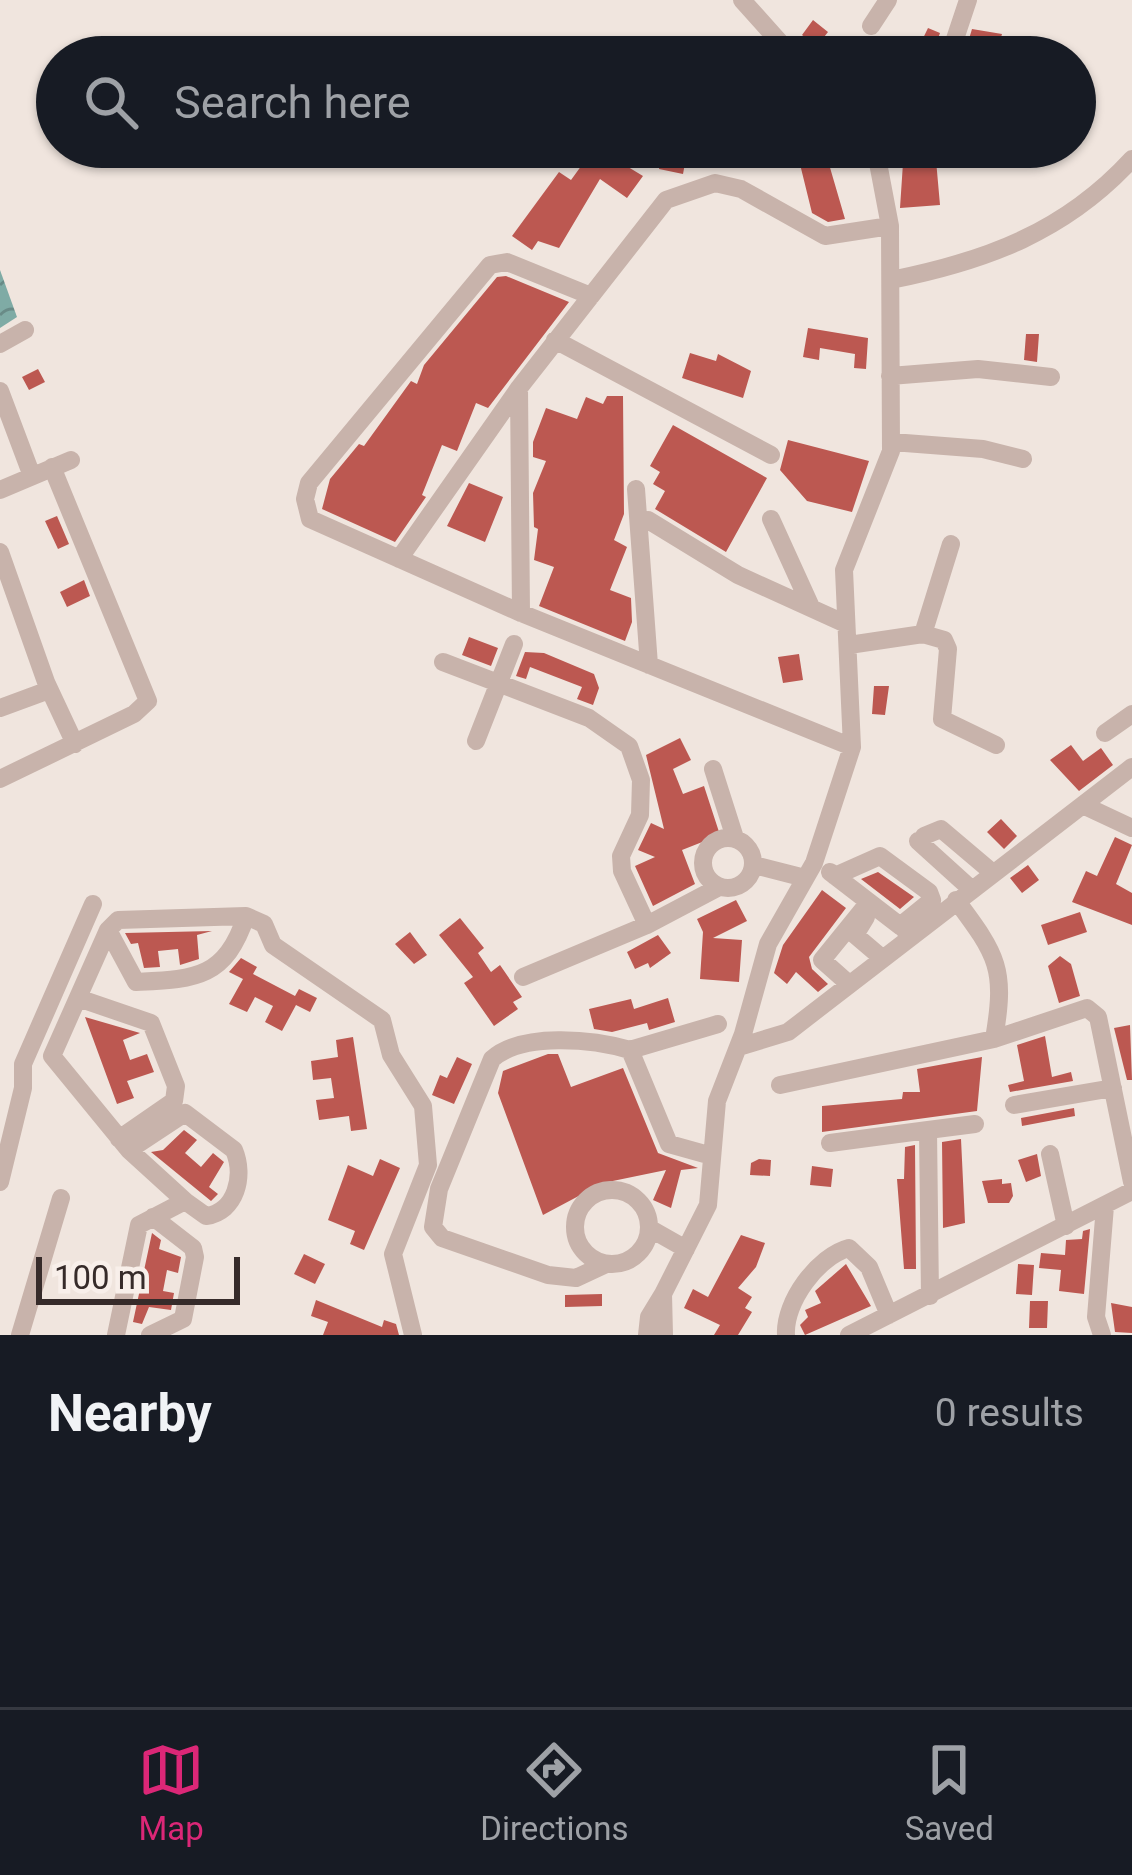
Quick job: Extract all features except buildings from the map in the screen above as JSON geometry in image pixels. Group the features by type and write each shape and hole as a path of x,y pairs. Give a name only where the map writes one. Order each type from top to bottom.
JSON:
{"street":[{"path":"742,0 774,36"},
{"path":"871,26 888,0"},
{"path":"956,36 968,0"},
{"path":"891,280 953,268 1024,243 1073,212 1132,159"},
{"path":"755,1043 769,944 810,870 852,747 844,570 882,482 906,443 890,376 890,226 879,168"},
{"path":"399,559 519,388 666,200 691,188 715,184 741,189 825,236 890,226"},
{"path":"591,296 507,262 490,265 309,483 305,499 310,519 521,613 852,747"},
{"path":"0,344 26,330"},
{"path":"555,340 771,455"},
{"path":"890,376 978,369 1051,377"},
{"path":"519,388 521,613"},
{"path":"0,391 32,476"},
{"path":"906,443 1023,459"},
{"path":"0,490 71,460"},
{"path":"0,779 75,744 148,701 52,467"},
{"path":"636,489 649,665"},
{"path":"771,519 812,609"},
{"path":"648,520 738,575 846,624"},
{"path":"923,634 951,544"},
{"path":"0,552 49,690 75,744"},
{"path":"849,645 923,634 944,640 948,649 942,719 995,746"},
{"path":"476,741 514,644"},
{"path":"443,662 590,718 629,746 641,780 640,814 621,856 622,871 646,925"},
{"path":"0,708 49,690"},
{"path":"1106,734 1132,714"},
{"path":"906,931 963,895 1132,767"},
{"path":"523,977 646,925 719,887 742,885 754,865 749,848 734,838 713,769"},
{"path":"1084,806 1132,828"},
{"path":"993,873 941,829 921,839 963,895 999,962 1002,982 994,1039"},
{"path":"719,887 706,876 705,852 718,840 734,838"},
{"path":"657,1326 673,1266 708,1205 717,1101 755,1043 882,958 932,900 929,892 880,856 835,876"},
{"path":"754,865 835,876 906,931"},
{"path":"0,1182 23,1088 23,1064 93,904"},
{"path":"808,977 867,910 855,934 882,958"},
{"path":"108,930 136,982 200,979 218,966 246,916"},
{"path":"124,1144 185,1113 234,1150 237,1191 225,1209 206,1216 185,1201 124,1144 52,1056 108,930 118,920 246,916 264,924 274,945 382,1020 391,1055 423,1106 428,1165 393,1254 413,1335"},
{"path":"823,959 849,984"},
{"path":"78,998 151,1023 176,1086 174,1101 124,1144"},
{"path":"780,1084 994,1039 1087,1007 1098,1018 1132,1186 1105,1206 849,1335"},
{"path":"606,1264 585,1252 575,1230 590,1198 601,1192 625,1192 644,1207 649,1228 640,1252 576,1278 548,1275 442,1238 433,1215 482,1081 505,1048 535,1042 630,1050 718,1024"},
{"path":"630,1050 669,1144 712,1156"},
{"path":"1014,1106 1113,1088"},
{"path":"830,1143 975,1124"},
{"path":"928,1130 930,1296"},
{"path":"1050,1154 1066,1226"},
{"path":"20,1335 62,1198"},
{"path":"153,1217 193,1248 194,1257 183,1318 146,1335 117,1328 136,1233 153,1217 185,1201"},
{"path":"1102,1335 1096,1317 1105,1206"},
{"path":"649,1228 686,1249"},
{"path":"787,1335 788,1320 820,1260 849,1248 869,1267 896,1312 899,1335"},
{"path":"640,1252 673,1266"}],"water":[{"path":"0,270 17,317 0,328"}]}
